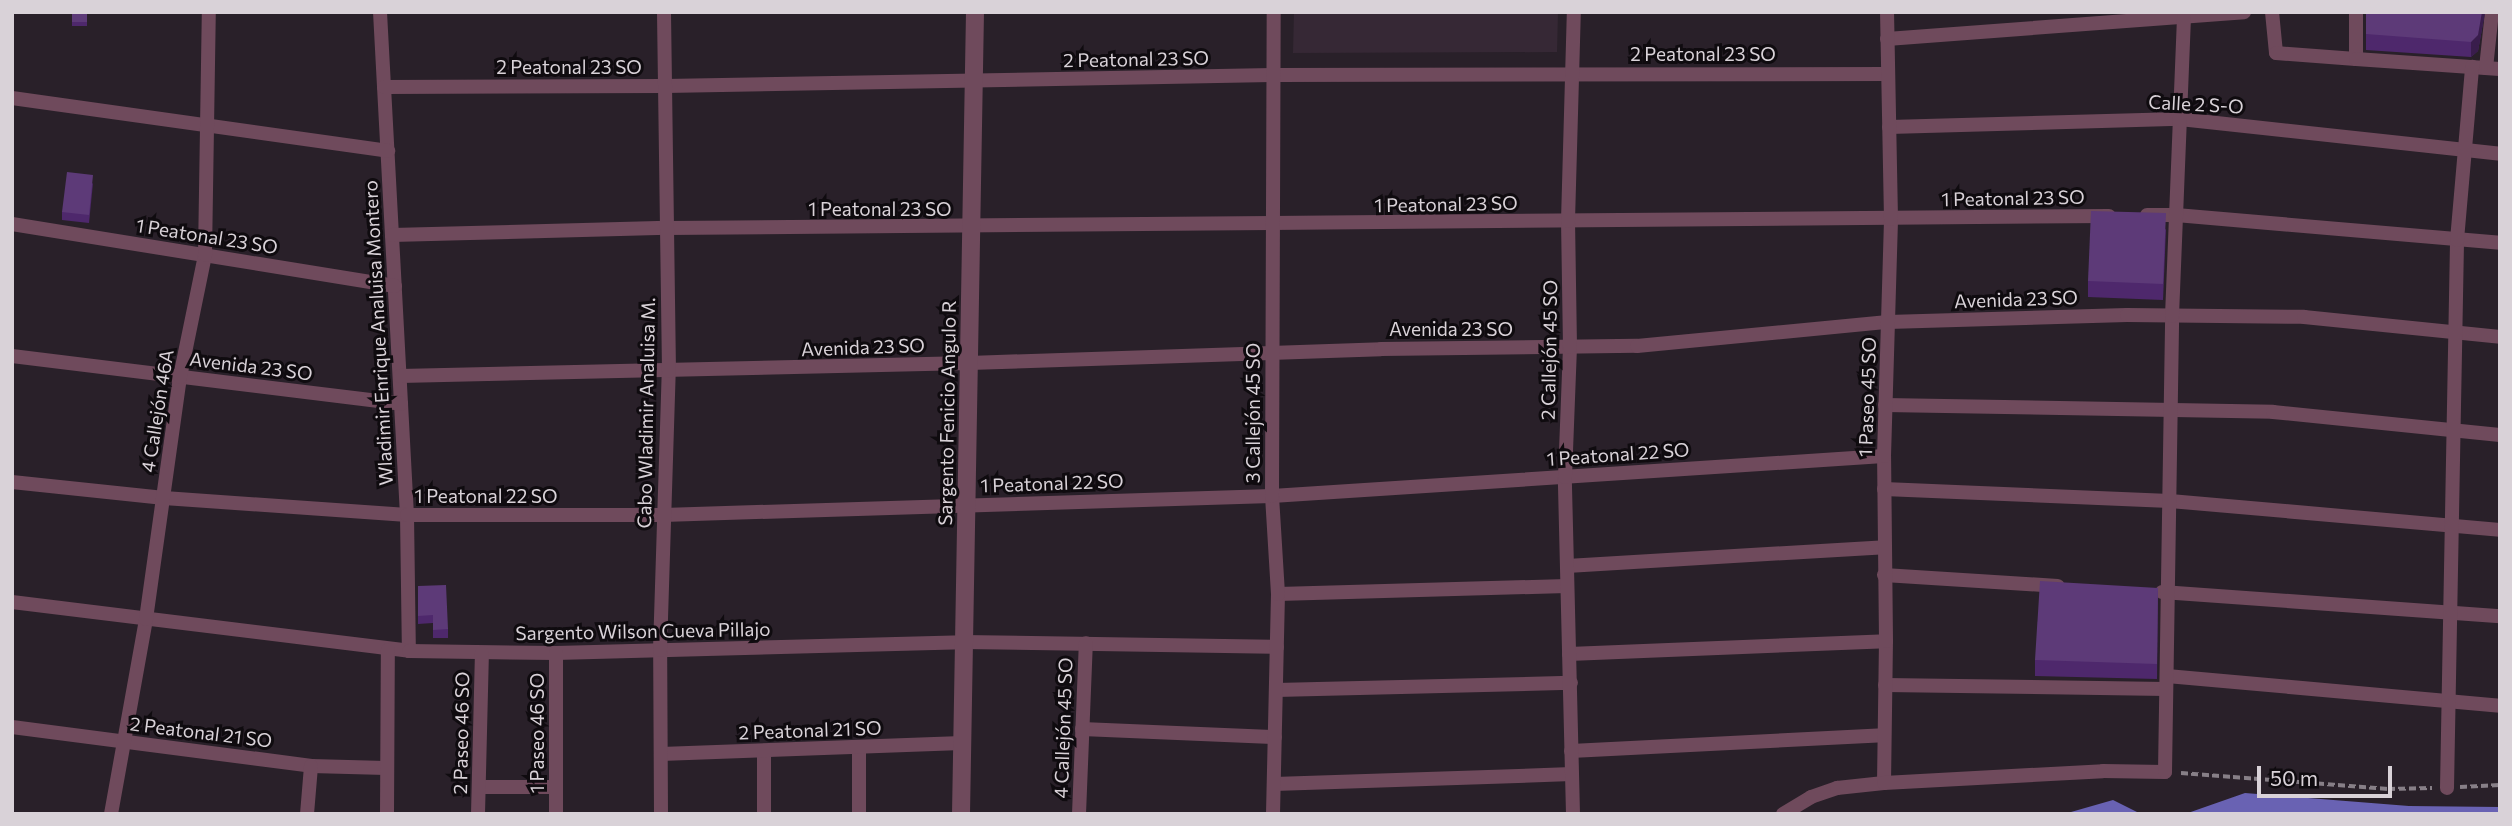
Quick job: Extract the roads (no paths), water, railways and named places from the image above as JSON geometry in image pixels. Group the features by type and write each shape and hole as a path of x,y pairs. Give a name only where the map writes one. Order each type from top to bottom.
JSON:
{"street":[{"name":"4 Callejón 46A","path":"111,814 146,619 180,377 205,255 205,125 209,12"},
{"name":"Wladimir Enrique Analuisa Montero","path":"380,12 407,515 409,651"},
{"name":"Cabo Wladimir Analuisa M.","path":"661,814 660,650 669,371 664,12"},
{"name":"Sargento Fenicio Angulo R","path":"961,814 975,12"},
{"name":"3 Callejón 45 SO","path":"1273,814 1278,594 1272,496 1274,12"},
{"name":"2 Callejón 45 SO","path":"1573,814 1565,477 1570,347 1568,221 1574,12"},
{"name":"1 Paseo 45 SO","path":"1884,783 1884,457 1891,219 1887,12"},
{"path":"1887,39 2184,19 2244,12"},
{"path":"2272,12 2276,53 2486,68"},
{"path":"2356,12 2356,59"},
{"path":"2447,788 2457,240 2462,151 2486,68 2492,12"},
{"path":"1783,814 1811,797 1837,788 2103,771 2165,772 2170,593 2172,316 2184,19"},
{"name":"2 Peatonal 23 SO","path":"384,87 974,82 1274,75 1888,74"},
{"path":"12,98 388,151"},
{"name":"Calle 2 S-O","path":"1889,127 2180,119 2500,153"},
{"name":"1 Peatonal 23 SO","path":"392,236 667,228 972,228 2176,215 2500,243"},
{"name":"1 Peatonal 23 SO","path":"12,224 395,286"},
{"name":"Avenida 23 SO","path":"400,376 969,363 1381,349 1637,346 1888,322 2172,316 2304,317 2500,337"},
{"name":"Avenida 23 SO","path":"12,356 401,404"},
{"path":"1885,405 2273,412 2500,435"},
{"name":"1 Peatonal 22 SO","path":"12,482 163,498 407,515 663,515 1272,496 1884,457"},
{"path":"1884,488 2170,500 2500,530"},
{"path":"1567,566 1884,547"},
{"path":"1884,575 2075,587"},
{"path":"1278,594 1567,586"},
{"path":"2143,591 2500,616"},
{"name":"Sargento Wilson Cueva Pillajo","path":"12,602 409,651 556,653 964,642 1277,646"},
{"path":"1569,654 1886,641"},
{"name":"4 Callejón 45 SO","path":"1079,814 1086,643"},
{"path":"387,814 388,650"},
{"name":"2 Paseo 46 SO","path":"478,814 482,653"},
{"name":"1 Paseo 46 SO","path":"556,653 556,814"},
{"path":"1885,685 2167,682 2500,706"},
{"path":"1276,690 1571,683"},
{"name":"2 Peatonal 21 SO","path":"12,727 311,766 386,768"},
{"path":"1082,729 1275,737"},
{"path":"1571,751 1883,735"},
{"name":"2 Peatonal 21 SO","path":"661,754 962,743"},
{"path":"859,747 859,814"},
{"path":"764,752 764,814"},
{"path":"307,814 311,766"},
{"path":"1274,784 1572,774"},
{"path":"479,787 556,787"}]}
